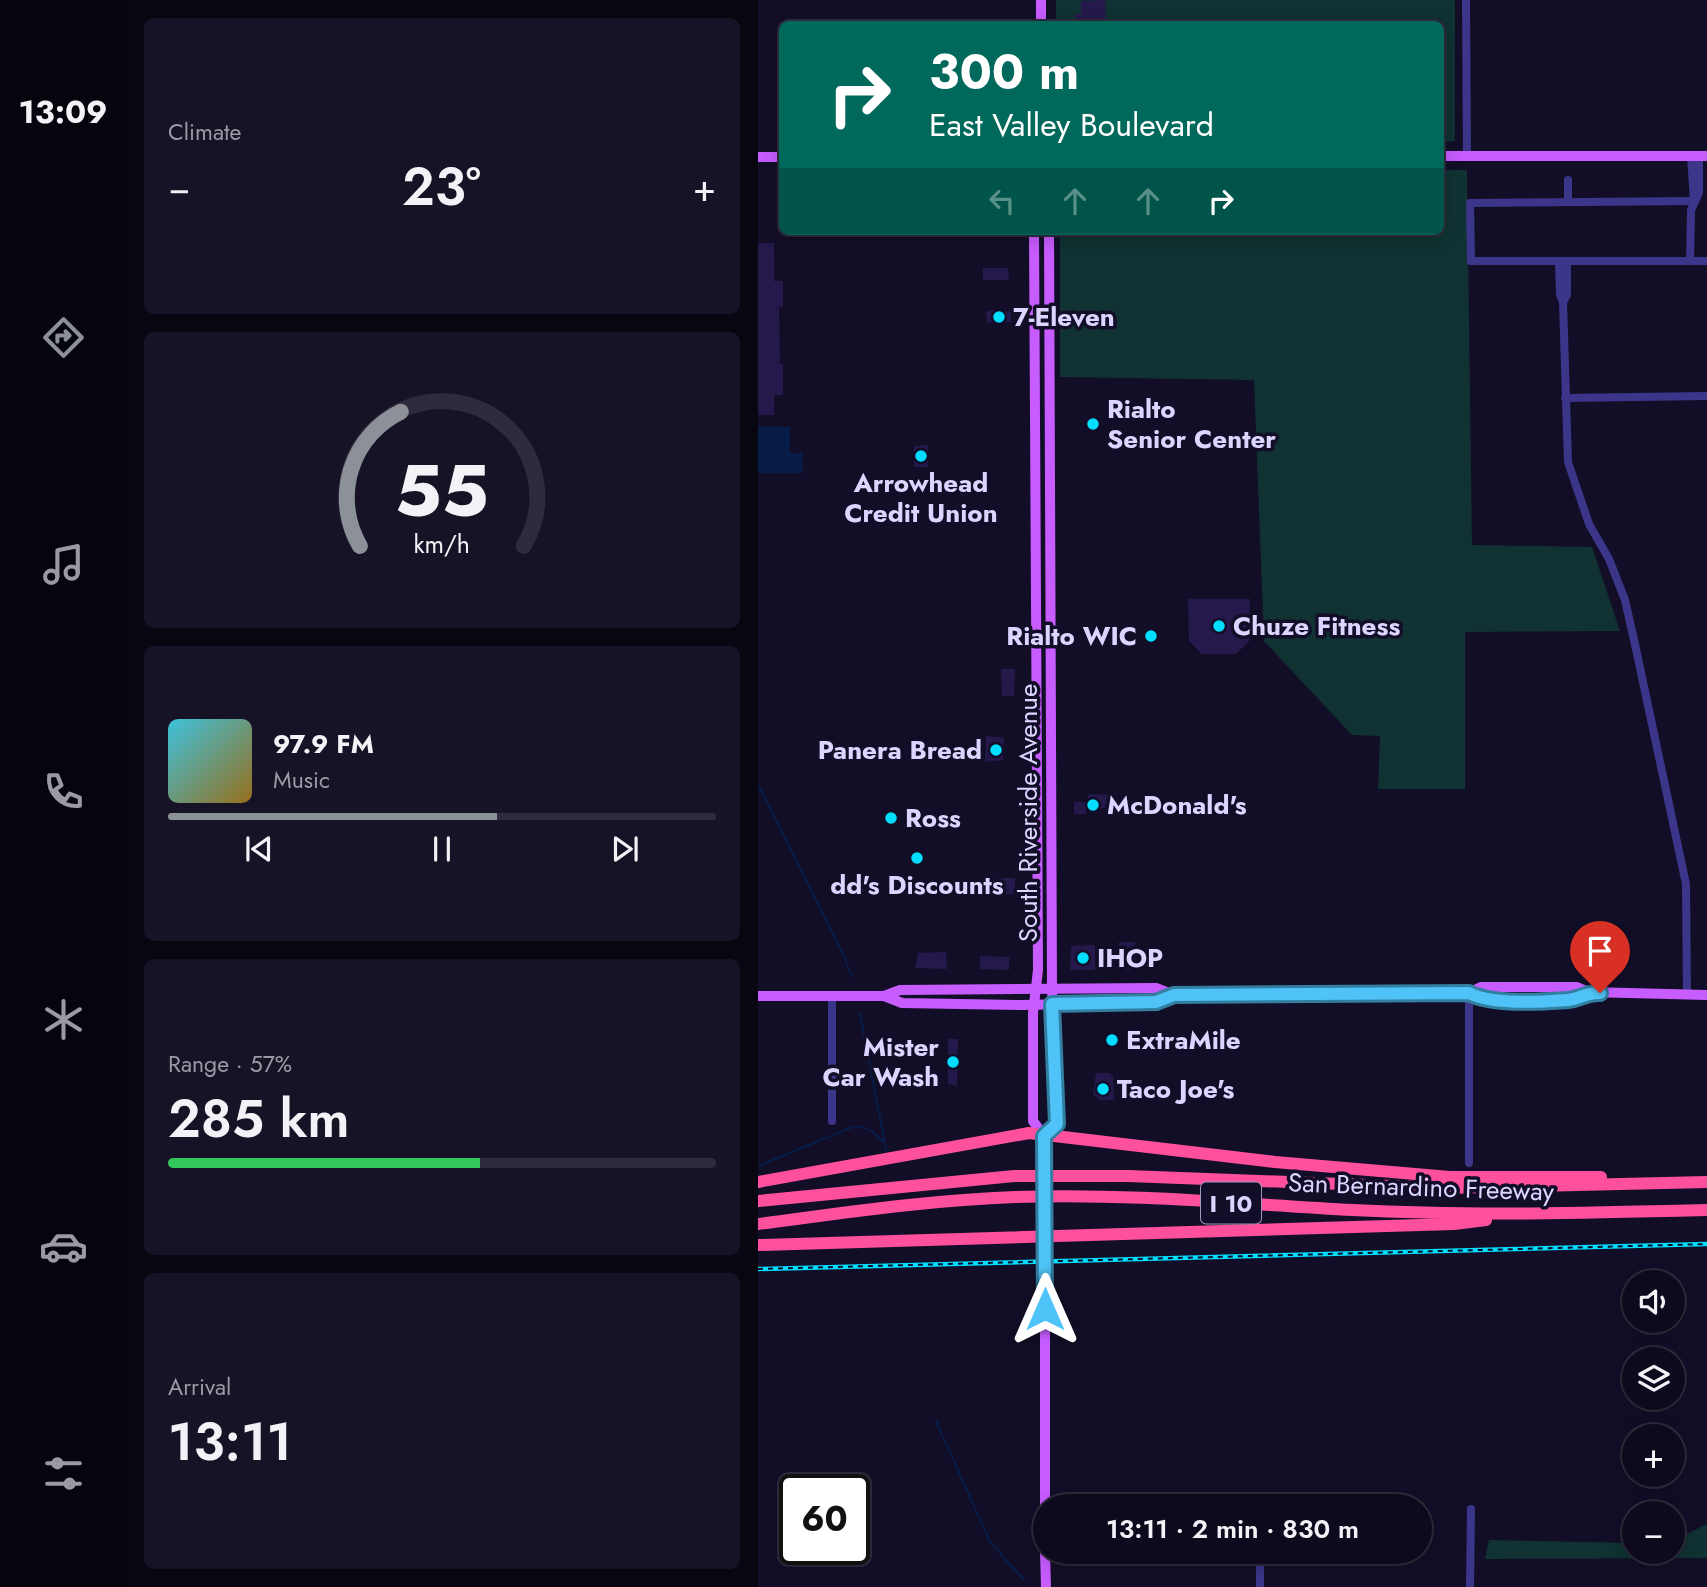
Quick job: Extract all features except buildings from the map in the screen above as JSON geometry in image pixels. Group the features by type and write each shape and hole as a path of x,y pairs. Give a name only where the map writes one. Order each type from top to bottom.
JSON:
{"highway":[{"path":"758,1182 1029,1133 1275,1162 1450,1177 1572,1176 1667,1183"},
{"name":"San Bernardino Freeway","path":"758,1201 1014,1176 1128,1176 1407,1187 1707,1182"},
{"name":"San Bernardino Freeway","path":"758,1224 896,1207 1015,1197 1128,1197 1356,1210 1524,1214 1707,1210"},
{"path":"758,1245 1045,1229 1454,1224 1524,1214"}],"main road":[{"path":"1042,0 1042,21"},
{"path":"1444,156 1699,156"},
{"path":"758,157 779,157"},
{"name":"South Riverside Avenue","path":"1034,235 1036,568 1044,1004 1057,1124 1044,1136"},
{"name":"South Riverside Avenue","path":"1045,1494 1045,1152 1044,1136 1033,1121 1045,988 1051,615 1049,235"},
{"path":"1036,568 1043,575 1044,606 1051,615"},
{"path":"758,996 885,996 900,990 1045,988 1156,988 1174,995"},
{"path":"885,996 902,1003 1044,1004 1156,1002 1174,995 1469,993 1483,1000 1567,1000 1589,992 1707,995"},
{"path":"1046,1564 1046,1587"}],"street":[{"path":"1466,0 1467,156"},
{"path":"1690,261 1690,218 1699,156"},
{"path":"1568,180 1568,202"},
{"path":"1694,201 1470,203 1471,261 1707,261"},
{"path":"1563,262 1567,295 1563,302 1565,398 1571,475 1589,524 1609,559 1625,600 1686,884 1687,995"},
{"path":"1565,398 1707,396"},
{"path":"1469,993 1469,1163"},
{"path":"832,996 832,1121"},
{"path":"1470,1587 1471,1509"},
{"path":"1260,1564 1260,1587"}],"green space":[{"path":"1056,0 1455,0 1455,141 1444,142 1444,21 1056,21"},
{"path":"1444,170 1467,170 1472,545 1592,547 1620,631 1465,632 1465,789 1378,789 1380,736 1352,735 1264,641 1254,380 1060,377 1060,235 1444,235"},
{"path":"1707,1524 1707,1558 1685,1558 1685,1535"},
{"path":"1489,1540 1622,1543 1622,1558 1485,1559"}],"water":[{"path":"758,426 790,427 790,453 802,453 803,473 758,473"}],"waterway":[{"path":"758,785 852,976"},
{"path":"860,1014 887,1154"},
{"path":"758,1166 855,1126 869,1129 883,1141"},
{"path":"936,1421 990,1542 1024,1580"}],"railway":[{"path":"758,1269 1708,1244"}],"place":[{"name":"7-Eleven","path":"999,317"},
{"name":"Rialto Senior Center","path":"1093,424"},
{"name":"Arrowhead Credit Union","path":"921,456"},
{"name":"Chuze Fitness","path":"1219,626"},
{"name":"Rialto WIC","path":"1151,636"},
{"name":"Panera Bread","path":"996,750"},
{"name":"McDonald's","path":"1093,805"},
{"name":"Ross","path":"891,818"},
{"name":"dd's Discounts","path":"917,858"},
{"name":"IHOP","path":"1083,958"},
{"name":"ExtraMile","path":"1112,1040"},
{"name":"Mister Car Wash","path":"953,1062"},
{"name":"Taco Joe's","path":"1103,1089"}],"route":[{"path":"1045,1309 1044,1136 1057,1124 1052,1004 1156,1002 1174,995 1469,993 1483,1000 1567,1000 1589,992 1600,993"}]}
